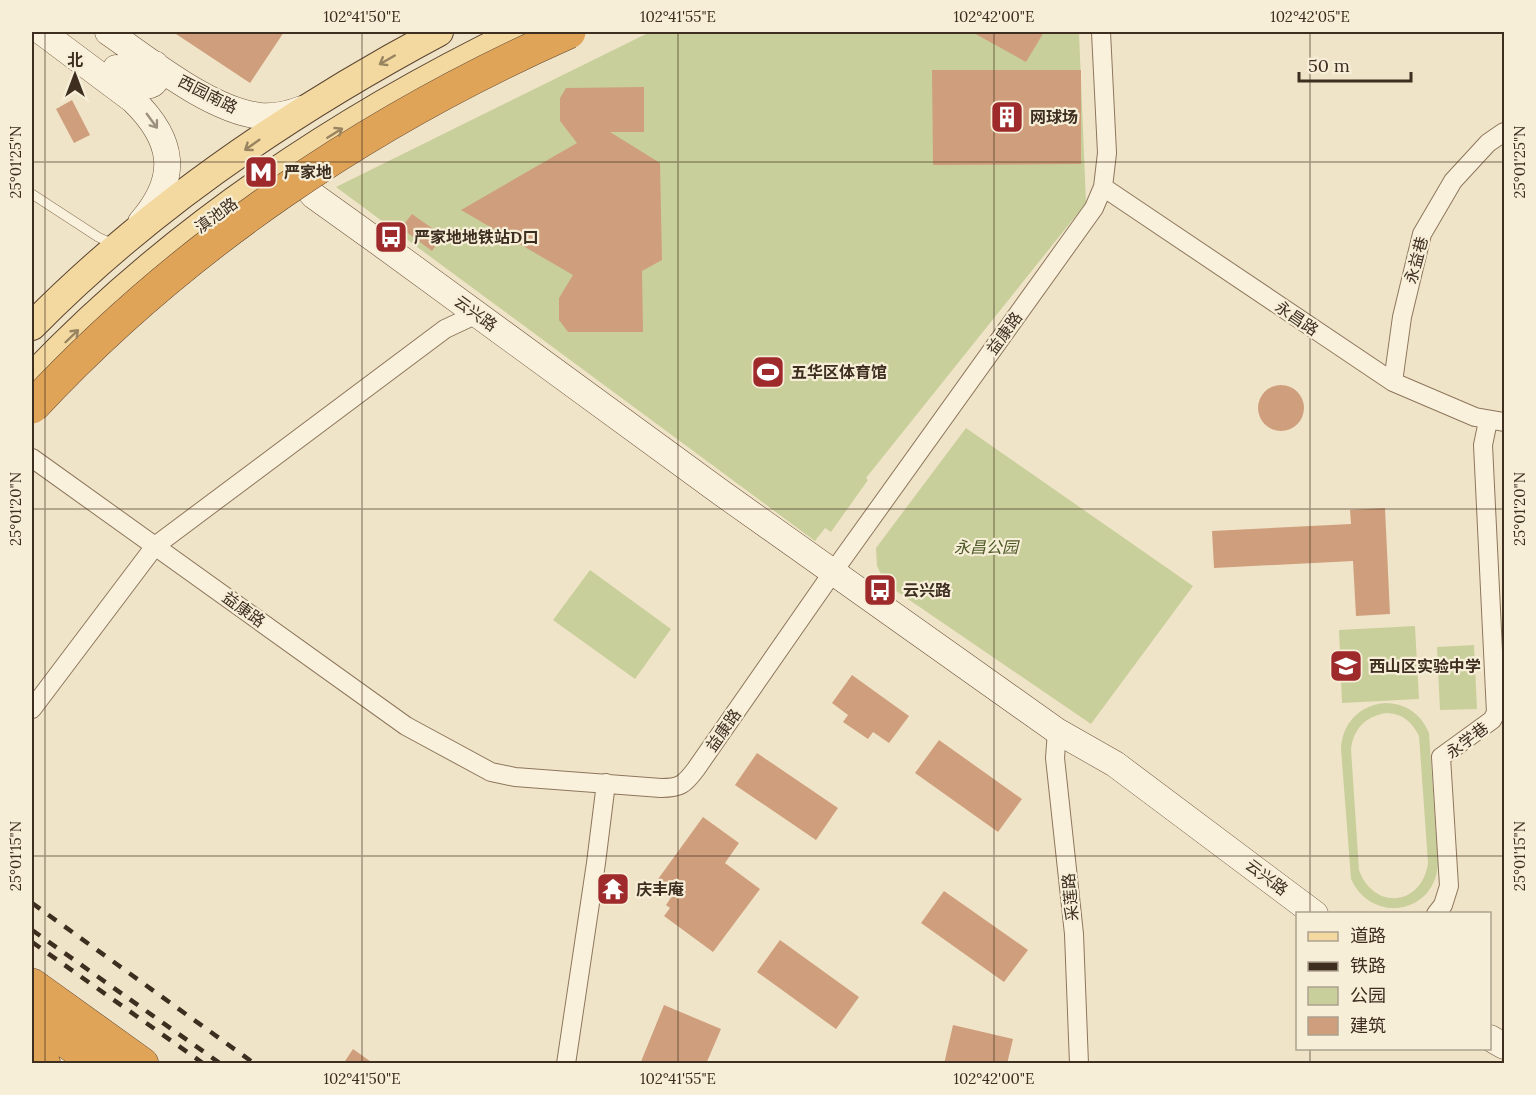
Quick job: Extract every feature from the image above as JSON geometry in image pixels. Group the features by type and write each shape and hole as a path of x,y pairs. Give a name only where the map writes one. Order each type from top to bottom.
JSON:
{"highway":[{"path":"32,407 136,304 189,260 264,205 356,144 420,106 500,63 569,32"},
{"path":"32,987 142,1064"},
{"path":"32,1017 98,1064"},
{"path":"32,1057 44,1064"}],"main road":[{"path":"32,326 117,246 211,174 318,101 439,32"},
{"name":"滇池路","path":"32,377 103,306 159,258 286,165 402,93 519,32"},
{"path":"32,1022 91,1064"},
{"path":"32,1049 52,1064"}],"street":[{"name":"西园南路","path":"108,32 210,98 232,108 252,114 280,115 299,110 318,101"},
{"name":"益康路","path":"32,458 406,726 491,772 515,777 677,788 687,781 833,572 1094,208 1103,187 1107,153 1101,32"},
{"path":"46,34 92,51 142,86 151,85 157,78 159,73 155,64"},
{"path":"46,34 133,100 153,122 165,143 168,164 160,195 147,216 117,246"},
{"name":"永益巷","path":"1393,382 1401,317 1422,234 1453,181 1488,143 1504,132"},
{"name":"云兴路","path":"286,165 314,196 714,488 958,663 1057,731 1115,764 1313,912"},
{"name":"永昌路","path":"1103,187 1393,382 1475,417 1496,422"},
{"path":"32,709 155,546 445,329 477,314"},
{"name":"永学巷","path":"1438,912 1443,905 1449,886 1441,757 1500,717 1496,713 1483,445 1496,422"},
{"name":"采莲路","path":"1057,731 1055,758 1074,934 1079,1064"},
{"path":"566,1064 606,783"},
{"path":"32,987 136,1064"}],"lane":[{"path":"32,194 98,237 117,246"}],"green space":[{"name":"五华区体育馆","path":"650,32 1079,32 1086,203 866,478 868,480 831,532 825,528 815,541 336,187"},
{"name":"永昌公园","path":"966,428 1193,586 1091,724 886,584 877,566 876,548"},
{"path":"590,570 671,629 635,679 553,620"},
{"path":"1415,626 1419,699 1342,703 1339,630"},
{"path":"1474,645 1477,709 1440,710 1437,647"},
{"path":"1385,703 1406,707 1422,720 1429,733 1438,863 1435,880 1427,893 1415,903 1402,907 1387,908 1373,903 1361,894 1351,879 1342,740 1354,717 1376,704","holes":["1386,713 1406,719 1419,736 1428,863 1424,877 1417,888 1397,898 1386,897 1375,892 1366,883 1359,870 1351,749 1358,729 1372,717"]}],"building":[{"path":"173,32 284,32 250,83"},
{"path":"972,32 1044,32 1026,62"},
{"name":"网球场","path":"932,70 1081,70 1081,164 933,165"},
{"path":"644,87 644,132 610,132 660,163 662,260 642,271 643,332 568,332 559,320 559,298 573,275 461,210 577,143 560,121 560,98 566,88"},
{"path":"72,100 90,135 74,143 56,109"},
{"path":"412,214 443,236 432,251 401,228"},
{"path":"1281,385 1297,392 1304,408 1297,424 1281,431 1265,424 1258,408 1265,392"},
{"path":"1385,508 1390,614 1356,616 1353,561 1214,568 1212,531 1351,524 1350,510"},
{"path":"852,675 909,716 889,743 873,732 868,739 843,722 848,715 832,703"},
{"path":"939,740 1022,799 998,832 915,773"},
{"path":"757,753 838,808 816,840 735,785"},
{"path":"703,817 739,843 725,863 760,889 713,952 664,916 670,908 666,905 670,899 653,886"},
{"path":"944,891 1028,950 1004,982 921,923"},
{"path":"780,940 859,997 836,1029 757,972"},
{"path":"664,1005 721,1029 706,1064 640,1064"},
{"path":"953,1025 1013,1039 1007,1064 944,1064"},
{"path":"353,1049 374,1064 343,1064"}],"railway":[{"path":"32,903 255,1064"},
{"path":"32,930 221,1064"},
{"path":"32,942 204,1064"}],"place":[{"name":"网球场","path":"1007,117"},
{"name":"严家地","path":"261,172"},
{"name":"严家地地铁站D口","path":"391,237"},
{"name":"五华区体育馆","path":"768,372"},
{"name":"云兴路","path":"880,590"},
{"name":"西山区实验中学","path":"1346,666"},
{"name":"庆丰庵","path":"613,889"}]}
